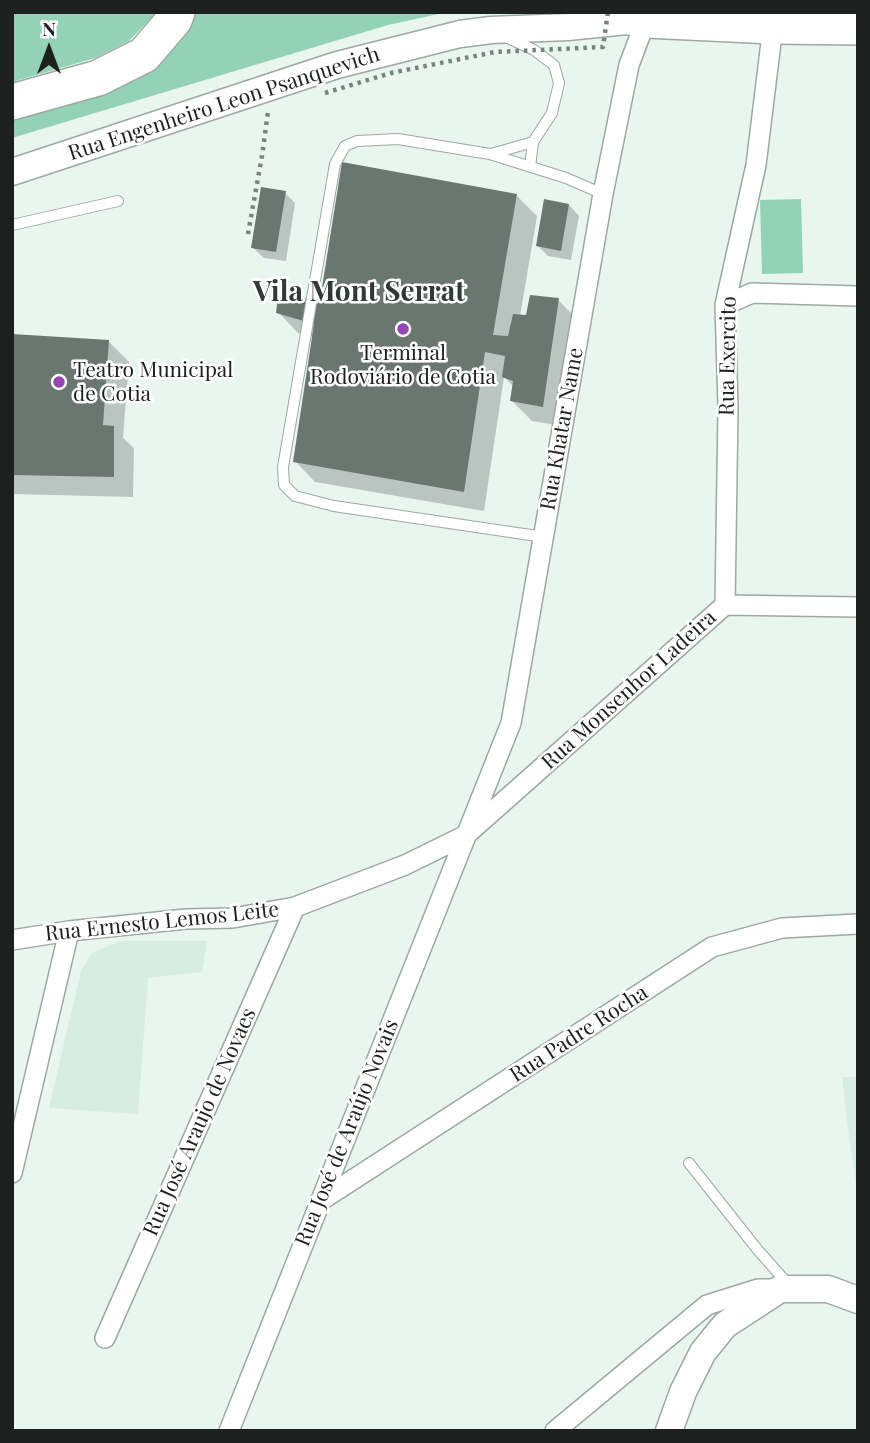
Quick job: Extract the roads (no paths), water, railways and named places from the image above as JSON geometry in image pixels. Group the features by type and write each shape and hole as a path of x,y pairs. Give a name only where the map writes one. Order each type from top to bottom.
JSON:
{"highway":[{"path":"12,102 98,78 144,55 174,20 177,12"},
{"path":"602,12 646,20 858,27"}],"main road":[{"name":"Rua Engenheiro Leon Psanquevich","path":"12,172 337,65 460,34 646,20"},
{"path":"669,1431 683,1392 703,1352 725,1325 786,1289 828,1289 858,1300"}],"street":[{"name":"Rua Khatar Name","path":"466,835 511,723 603,194 629,65 646,20"},
{"name":"Rua Exercito","path":"724,605 728,407 725,304 756,165 773,26"},
{"path":"725,304 752,293 858,296"},
{"name":"Rua Monsenhor Ladeira","path":"466,835 724,605 858,607"},
{"name":"Rua Ernesto Lemos Leite","path":"12,940 69,931 186,919 233,918 295,907 405,866 466,835"},
{"name":"Rua José de Araújo Novais","path":"229,1431 466,835"},
{"name":"Rua José Araujo de Novaes","path":"105,1338 295,907"},
{"name":"Rua Padre Rocha","path":"320,1201 712,947 782,928 858,924"},
{"path":"12,1173 69,931"},
{"path":"555,1431 707,1305 758,1289 786,1289"}],"lane":[{"path":"491,30 534,50 554,65 559,83 552,113 533,142 530,167"},
{"path":"544,537 334,506 295,496 284,485 283,467 335,164 345,146 357,141 398,139 490,155 566,178 603,194"},
{"path":"490,155 533,142"},
{"path":"12,225 118,201"},
{"path":"689,1163 786,1289"}],"place":[{"name":"Terminal Rodoviário de Cotia","path":"403,329"},
{"name":"Teatro Municipal de Cotia","path":"59,382"}],"district":[{"name":"Vila Mont Serrat","path":"359,292"}]}
